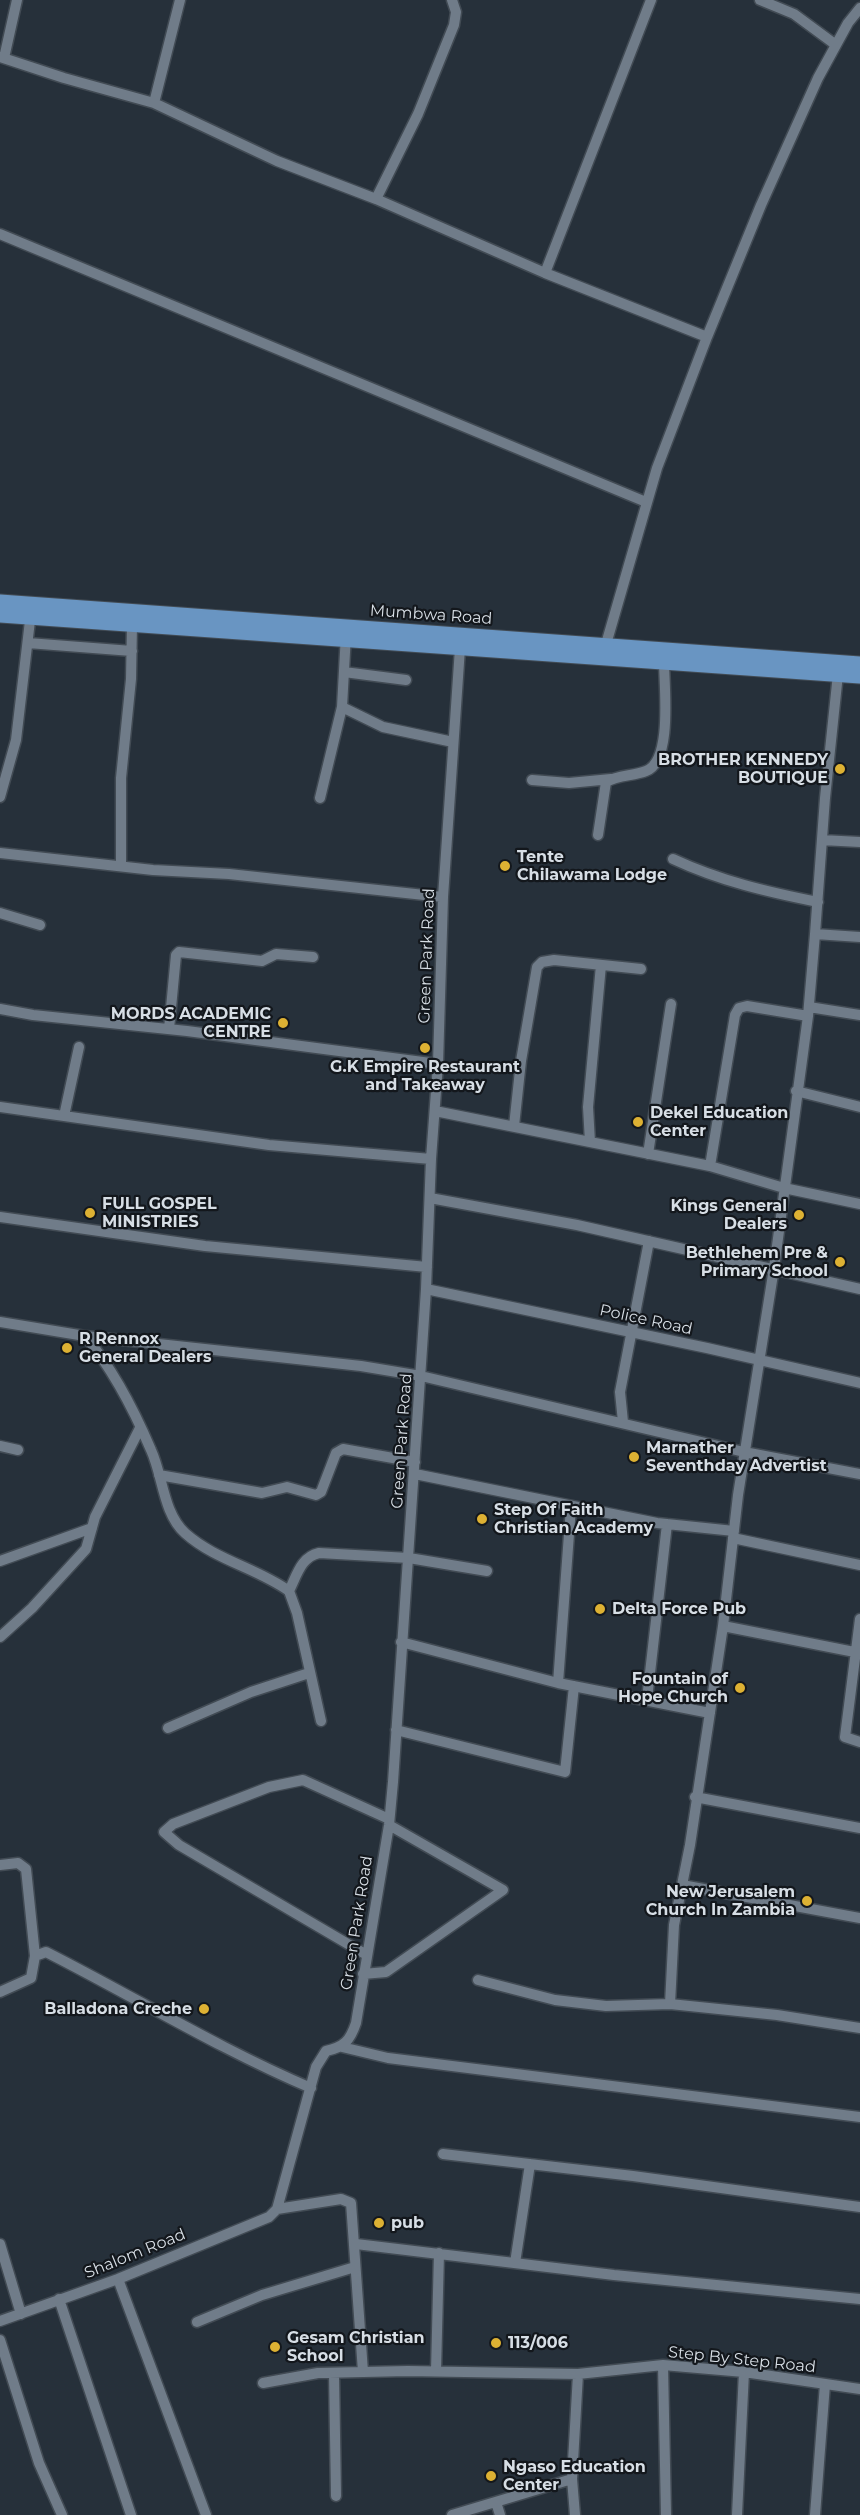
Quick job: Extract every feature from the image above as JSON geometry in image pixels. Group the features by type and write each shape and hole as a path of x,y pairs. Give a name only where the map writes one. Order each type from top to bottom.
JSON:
{"main road":[{"name":"Mumbwa Road","path":"0,602 32,611 132,624 346,634 460,648 604,651 664,661 718,660 860,664"},
{"name":"Mumbwa Road","path":"0,615 32,611 604,651 718,660 860,676"}],"street":[{"path":"17,0 2,58 154,103 277,161 376,199 545,273 707,337"},
{"path":"154,103 180,0"},
{"path":"376,199 418,114 454,25 456,12 452,0"},
{"path":"545,273 651,0"},
{"path":"760,0 794,14 836,45"},
{"path":"604,651 646,502 707,337 818,78 860,8"},
{"path":"0,234 646,502"},
{"path":"0,797 16,740 32,611"},
{"path":"121,866 121,778 132,651 132,624"},
{"path":"320,798 342,707 346,634"},
{"path":"28,643 132,651"},
{"name":"Green Park Road","path":"277,2209 316,2067 326,2051 342,2048 351,2038 356,2023 365,1954 389,1822 401,1642 410,1558 438,1064 443,897 460,648"},
{"path":"532,780 569,783 648,771 658,760 663,746 664,661"},
{"path":"344,672 406,680"},
{"path":"670,2004 674,1925 723,1626 744,1452 774,1268 808,1012 838,674"},
{"path":"342,707 383,727 453,742"},
{"path":"598,835 603,786 612,778"},
{"path":"822,840 860,842"},
{"path":"0,853 80,864 229,874 443,897"},
{"path":"673,859 702,873 748,887 819,902"},
{"path":"0,913 40,925"},
{"path":"815,934 860,937"},
{"path":"170,1029 176,955 179,952 262,961 276,954 313,957"},
{"path":"513,1126 537,967 542,962 554,960 641,969"},
{"path":"590,1142 588,1107 601,965"},
{"path":"648,1154 671,1004"},
{"path":"710,1166 735,1015 739,1008 747,1006 860,1015"},
{"path":"0,1009 33,1015 170,1029 438,1064"},
{"path":"64,1116 79,1047"},
{"path":"796,1091 860,1107"},
{"path":"0,1107 269,1145 431,1159"},
{"path":"435,1111 710,1166 784,1188 860,1204"},
{"path":"430,1198 649,1241 860,1289"},
{"path":"0,1217 205,1246 427,1267"},
{"path":"623,1422 620,1392 649,1241"},
{"name":"Police Road","path":"426,1289 758,1359 860,1383"},
{"path":"0,1322 85,1336 361,1366 421,1376 744,1452 860,1474"},
{"path":"85,1336 108,1368 152,1450 169,1509 185,1533 244,1568 289,1591 297,1613 321,1721"},
{"path":"0,1637 32,1608 86,1549 95,1517 140,1428"},
{"path":"0,1446 18,1450"},
{"path":"159,1475 262,1493 286,1487 316,1495 321,1492 336,1454 342,1449 415,1462"},
{"path":"415,1474 571,1507 734,1534 860,1565"},
{"path":"558,1683 571,1507"},
{"path":"646,1699 667,1524"},
{"path":"0,1561 92,1528"},
{"path":"0,1556 32,1544"},
{"path":"289,1591 308,1556 319,1553 410,1558 487,1571"},
{"path":"860,1619 845,1737 860,1742"},
{"path":"723,1626 857,1652"},
{"path":"401,1642 558,1683 710,1713"},
{"path":"168,1728 251,1692 309,1673"},
{"path":"396,1730 565,1772 574,1686"},
{"path":"363,1974 386,1972 503,1890 389,1822 303,1780 269,1787 173,1824 164,1832 179,1845 365,1954"},
{"path":"695,1797 860,1828"},
{"path":"0,1865 18,1863 26,1869 35,1956 31,1978 0,1992"},
{"path":"682,1885 860,1918"},
{"path":"35,1956 46,1952 131,1999 271,2071 311,2088"},
{"path":"478,1980 555,2000 606,2007 670,2004 777,2015 860,2028"},
{"path":"342,2048 388,2058 860,2117"},
{"path":"442,2154 860,2207"},
{"path":"515,2263 530,2164"},
{"path":"277,2209 347,2200 352,2207 363,2372"},
{"name":"Shalom Road","path":"0,2321 118,2279 268,2217 277,2209"},
{"path":"0,2244 21,2314"},
{"path":"356,2244 860,2299"},
{"path":"436,2371 439,2253"},
{"path":"197,2322 262,2295 355,2267"},
{"path":"118,2279 206,2515"},
{"path":"59,2299 131,2515"},
{"path":"0,2340 39,2463 62,2515"},
{"path":"663,2365 666,2515"},
{"name":"Step By Step Road","path":"263,2383 292,2376 333,2373 436,2371 578,2374 604,2369 663,2365 744,2372 860,2389"},
{"path":"737,2515 744,2372"},
{"path":"333,2373 336,2496"},
{"path":"576,2515 572,2479 578,2374"},
{"path":"815,2515 825,2384"},
{"path":"452,2515 572,2479"},
{"path":"496,2502 500,2515"}],"place":[{"name":"BROTHER KENNEDY BOUTIQUE","path":"840,769"},
{"name":"Tente Chilawama Lodge","path":"505,866"},
{"name":"MORDS ACADEMIC CENTRE","path":"283,1023"},
{"name":"G.K Empire Restaurant and Takeaway","path":"425,1048"},
{"name":"Dekel Education Center","path":"638,1122"},
{"name":"FULL GOSPEL MINISTRIES","path":"90,1213"},
{"name":"Kings General Dealers","path":"799,1215"},
{"name":"Bethlehem Pre & Primary School","path":"840,1262"},
{"name":"R Rennox General Dealers","path":"67,1348"},
{"name":"Marnather Seventhday Advertist","path":"634,1457"},
{"name":"Step Of Faith Christian Academy","path":"482,1519"},
{"name":"Delta Force Pub","path":"600,1609"},
{"name":"Fountain of Hope Church","path":"740,1688"},
{"name":"New Jerusalem Church In Zambia","path":"807,1901"},
{"name":"Balladona Creche","path":"204,2009"},
{"name":"pub","path":"379,2223"},
{"name":"113/006","path":"496,2343"},
{"name":"Gesam Christian School","path":"275,2347"},
{"name":"Ngaso Education Center","path":"491,2476"}]}
